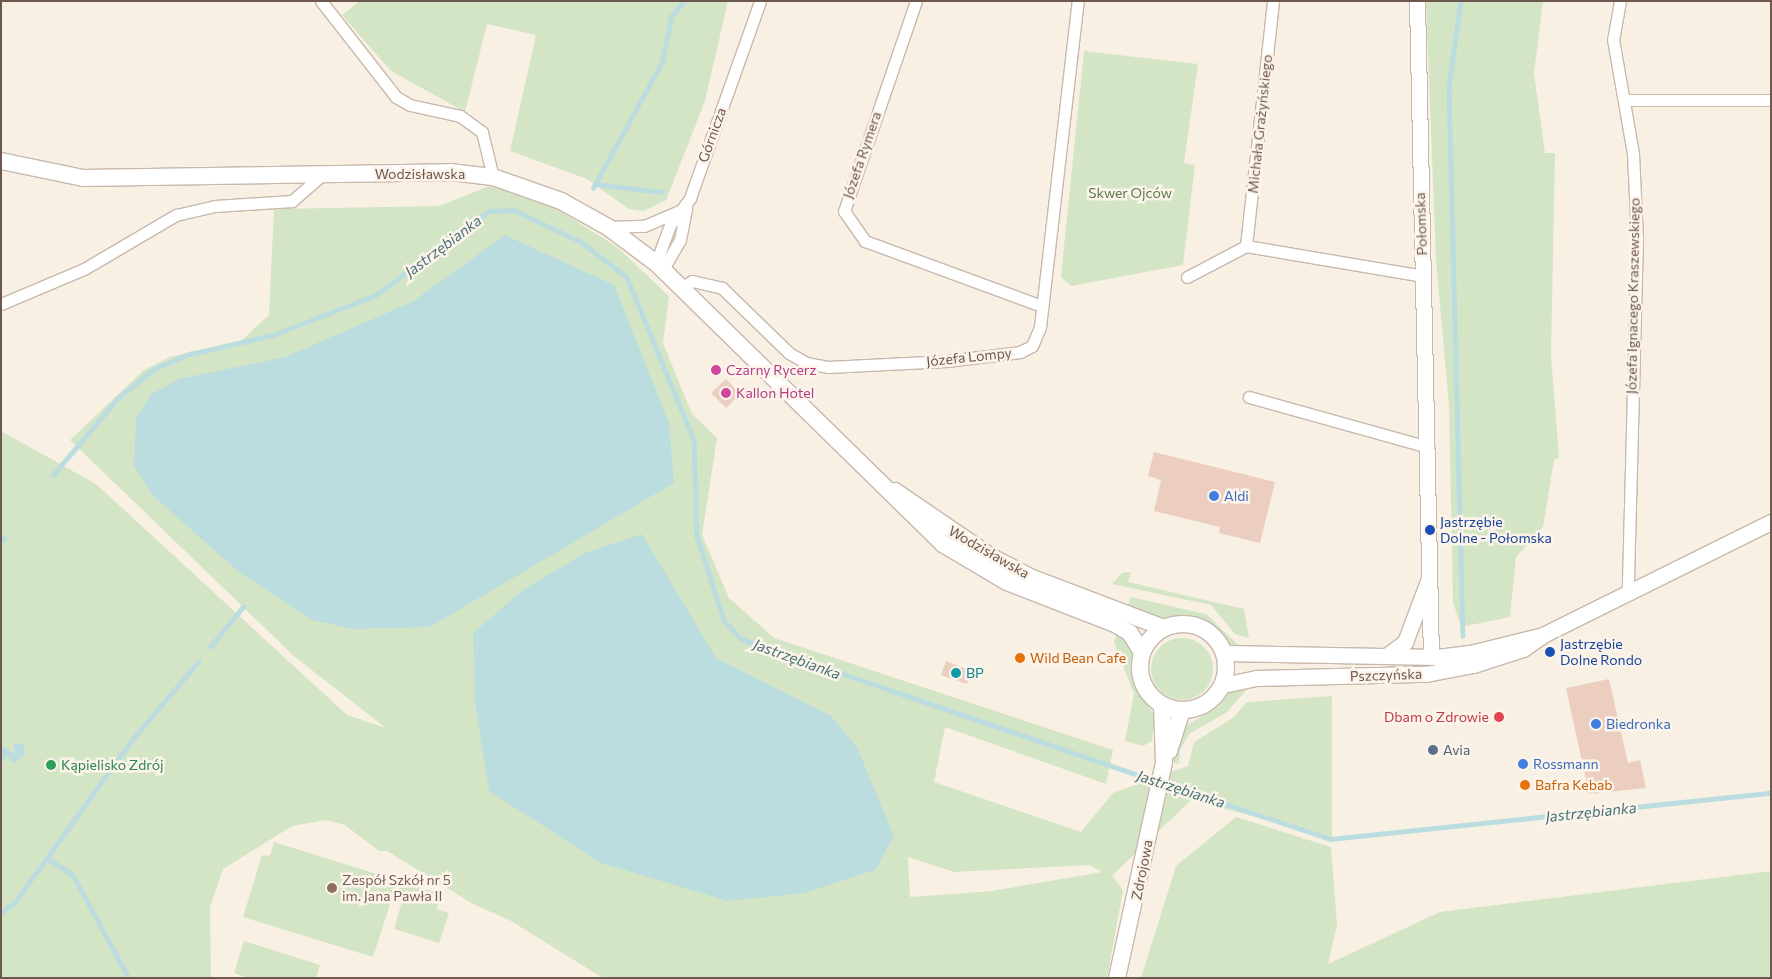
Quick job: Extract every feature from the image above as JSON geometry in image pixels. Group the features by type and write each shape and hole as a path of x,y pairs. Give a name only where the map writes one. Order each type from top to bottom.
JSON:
{"main road":[{"name":"Wodzisławska","path":"1,161 83,178 450,172 493,177 561,201 608,227 659,267 943,544 1007,582 1115,624 1130,633 1142,652"},
{"name":"Wodzisławska","path":"879,481 990,556 1030,577 1164,628"},
{"path":"1195,625 1213,636 1224,653 1223,685 1206,704 1182,710 1162,705 1145,688 1142,652 1164,628 1195,625"},
{"name":"Zdrojowa","path":"1162,705 1164,762"},
{"name":"Zdrojowa","path":"1117,978 1164,762 1182,710"}],"street":[{"path":"321,1 396,97 410,105 460,116 482,132 493,177"},
{"name":"Górnicza","path":"659,267 670,225 686,208 760,1"},
{"name":"Józefa Rymera","path":"916,1 844,211 865,241 1042,306"},
{"name":"Józefa Lompy","path":"680,288 692,280 722,288 789,353 828,367 947,362 1020,352 1032,346 1042,306 1078,1"},
{"name":"Michała Grażyńskiego","path":"1246,246 1273,1"},
{"name":"Połomska","path":"1417,1 1431,656"},
{"name":"Józefa Ignacego Kraszewskiego","path":"1620,1 1614,39 1626,100 1637,238 1628,593"},
{"path":"1626,100 1771,100"},
{"path":"1,304 84,269 176,215 215,206 292,201 322,175"},
{"path":"608,227 644,226 686,208"},
{"path":"659,267 680,240 686,208"},
{"path":"1187,277 1246,246 1422,276"},
{"path":"1249,397 1428,447"},
{"name":"Pszczyńska","path":"1223,685 1257,678 1394,675 1473,665 1523,649 1543,635 1771,522"},
{"name":"Połomska","path":"1386,656 1406,642 1430,575"},
{"name":"Pszczyńska","path":"1224,653 1431,656 1470,653 1543,635"},
{"path":"1394,675 1431,656"}],"green space":[{"path":"360,1 728,1 705,101 666,200 644,211 629,209 587,179 510,151 536,35 487,24 465,112 391,71 342,15"},
{"path":"1426,1 1543,1 1534,73 1545,153 1555,153 1551,356 1559,457 1554,460 1543,527 1516,557 1510,617 1461,627 1453,602 1449,406 1436,260"},
{"name":"Skwer Ojców","path":"1084,51 1198,64 1184,163 1195,165 1183,265 1071,286 1061,277"},
{"path":"489,186 546,202 617,247 669,296 663,343 692,414 717,438 702,535 729,598 774,638 1113,750 1106,784 945,727 934,782 1081,832 1113,793 1188,766 1194,742 1233,718 1247,702 1332,696 1332,837 1191,800 1112,876 1123,890 1107,978 603,978 511,921 473,904 387,851 379,851 345,825 326,820 292,826 223,869 210,907 211,978 1,978 1,431 96,484 347,715 386,728 295,657 70,440 144,370 170,357 241,341 269,315 274,209 440,206","holes":["908,857 954,872 1090,865 1102,872 992,891 910,897"]},
{"path":"1131,572 1128,582 1244,609 1249,638 1235,634 1211,605 1112,584 1122,573"},
{"path":"1131,597 1206,614 1237,644 1249,646 1253,651 1234,649 1211,627 1196,621 1166,621 1126,609"},
{"path":"1118,631 1133,647 1137,690 1155,715 1152,741 1143,746 1125,741 1134,694 1114,642"},
{"path":"1182,638 1199,643 1204,647 1208,652 1213,669 1208,686 1204,691 1199,695 1182,700 1165,695 1160,691 1156,686 1151,669 1156,652 1160,647 1165,643"},
{"path":"1251,685 1226,713 1189,734 1180,750 1179,764 1172,762 1180,729 1218,707 1229,693"},
{"path":"1236,817 1331,847 1337,925 1328,964 1440,912 1771,871 1771,978 1141,978 1176,866"},
{"path":"274,842 441,894 437,909 449,913 439,943 394,929 403,898 393,895 373,957 243,917 262,855 270,856"},
{"path":"244,941 320,965 316,978 248,978 234,973"}],"water":[{"path":"505,235 614,285 669,423 674,483 430,627 353,629 312,620 239,572 153,496 134,466 136,419 151,394 179,379 285,357 412,302"},
{"path":"642,534 716,658 831,716 857,747 894,836 875,870 804,893 728,901 601,863 489,791 475,703 473,633 523,590 585,553"},
{"path":"14,744 24,744 25,755 13,763 7,756 1,764 1,746 14,753"}],"building":[{"name":"Kallon Hotel","path":"726,379 740,394 726,408 711,393"},
{"name":"Aldi","path":"1154,452 1275,482 1260,543 1219,533 1220,527 1154,511 1161,480 1148,476"},
{"name":"BP","path":"946,661 971,671 967,684 941,675"},
{"name":"Biedronka","path":"1609,679 1628,763 1640,760 1646,788 1589,794 1566,688"}],"waterway":[{"path":"593,188 662,62 671,17 684,1"},
{"path":"1461,1 1449,87 1463,636"},
{"path":"595,184 662,192"},
{"name":"Jastrzębianka","path":"53,475 118,398 154,369 190,354 273,335 376,295 489,211 514,210 581,242 627,277 694,440 697,536 724,620 741,639 1156,781"},
{"name":"Jastrzębianka","path":"1,541 4,538"},
{"path":"210,647 243,607"},
{"path":"1,913 15,902 131,741 198,662"},
{"name":"Jastrzębianka","path":"1164,783 1330,839 1771,793"},
{"path":"47,858 73,875 129,978"}],"place":[{"name":"Czarny Rycerz","path":"716,370"},
{"name":"Kallon Hotel","path":"726,393"},
{"name":"Aldi","path":"1214,496"},
{"name":"Jastrzębie Dolne - Połomska","path":"1430,530"},
{"name":"Jastrzębie Dolne Rondo","path":"1550,652"},
{"name":"Wild Bean Cafe","path":"1020,658"},
{"name":"BP","path":"956,673"},
{"name":"Dbam o Zdrowie","path":"1499,717"},
{"name":"Biedronka","path":"1596,724"},
{"name":"Avia","path":"1433,750"},
{"name":"Rossmann","path":"1523,764"},
{"name":"Kąpielisko Zdrój","path":"51,765"},
{"name":"Bafra Kebab","path":"1525,785"},
{"name":"Zespół Szkół nr 5 im. Jana Pawła II","path":"332,888"}]}
